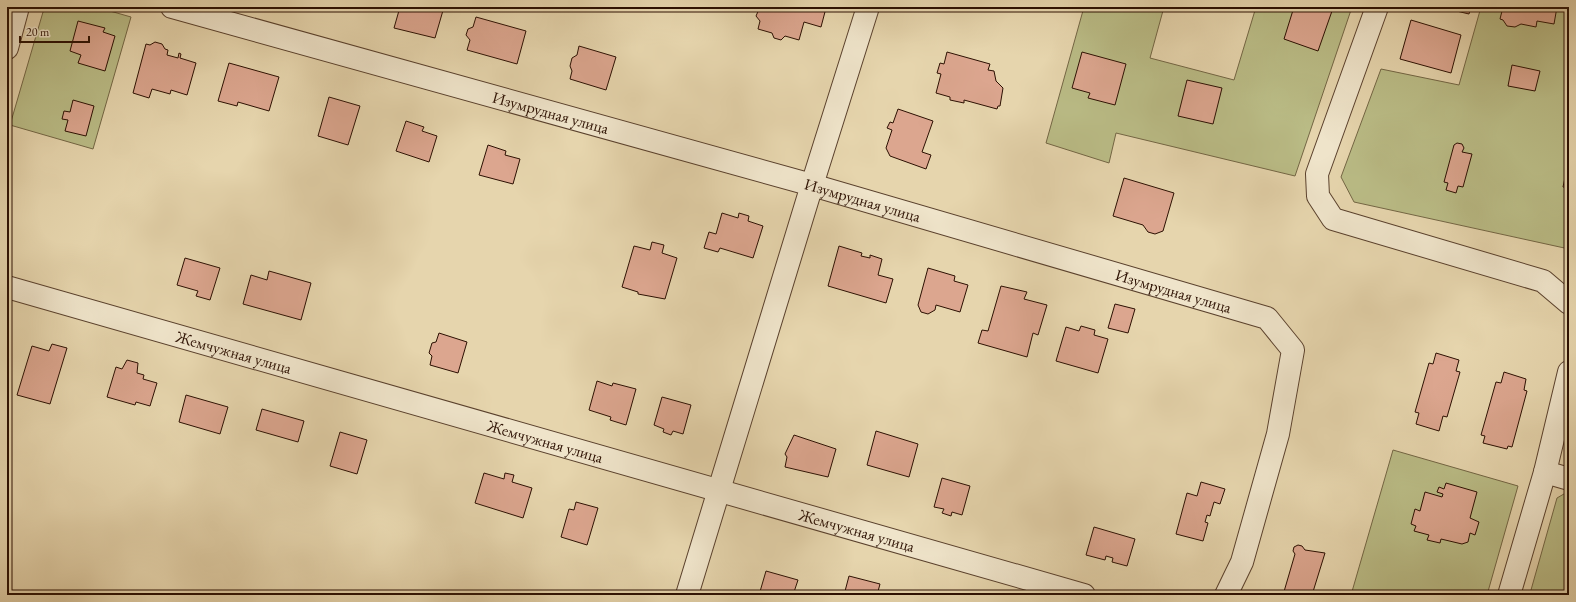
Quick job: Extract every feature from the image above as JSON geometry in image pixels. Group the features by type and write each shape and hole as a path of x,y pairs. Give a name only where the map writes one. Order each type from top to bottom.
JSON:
{"street":[{"path":"7,48 18,7"},
{"name":"Изумрудная улица","path":"172,7 812,185 1267,318 1293,350 1278,434 1242,562 1226,595"},
{"path":"687,595 868,7"},
{"path":"1377,7 1317,174 1318,196 1333,218 1543,281 1569,303"},
{"name":"Жемчужная улица","path":"7,288 1084,595"},
{"path":"1509,595 1545,472 1569,372"},
{"path":"1545,472 1569,479"}],"green space":[{"path":"51,7 96,7 131,17 93,149 10,125 43,12"},
{"path":"1084,7 1164,7 1150,58 1234,80 1256,7 1352,7 1295,176 1116,133 1109,163 1046,143"},
{"path":"1481,7 1569,7 1569,249 1354,202 1341,177 1381,69 1459,85"},
{"path":"1393,450 1518,486 1487,595 1351,595"},
{"path":"1569,491 1569,595 1533,595 1531,590 1557,498"}],"building":[{"path":"400,7 444,7 435,38 394,28"},
{"path":"760,7 826,8 821,27 804,22 799,40 785,36 781,40 774,38 772,33 758,29 760,21 756,16"},
{"path":"1294,7 1322,7 1332,11 1318,51 1284,39"},
{"path":"1449,7 1471,7 1469,14 1448,9"},
{"path":"1503,7 1557,7 1554,24 1537,21 1536,27 1521,24 1515,27 1507,26 1503,20 1500,19"},
{"path":"476,17 526,31 517,64 467,50 470,40 466,35 468,29 473,27"},
{"path":"1411,20 1461,35 1451,73 1400,59"},
{"path":"78,21 105,28 103,32 115,36 105,71 78,63 81,55 70,51"},
{"path":"155,42 162,44 165,49 168,50 167,55 178,58 179,53 181,54 180,58 196,63 187,95 171,90 170,94 152,89 149,98 133,93 146,44 150,45"},
{"path":"579,46 616,57 606,90 570,79 572,71 570,66 572,58 577,55"},
{"path":"947,52 990,64 988,70 994,71 996,81 1003,88 1000,106 998,106 997,109 964,100 964,103 950,100 950,97 936,93 941,74 937,73 940,63 944,64"},
{"path":"1082,52 1126,64 1115,105 1088,98 1090,93 1072,88"},
{"path":"229,63 279,77 269,111 238,102 237,106 218,101"},
{"path":"1512,65 1540,71 1535,91 1508,86"},
{"path":"1187,80 1222,88 1213,124 1178,116"},
{"path":"329,97 360,106 348,145 318,136"},
{"path":"73,100 94,106 86,136 65,131 68,120 62,119 64,111 70,112"},
{"path":"898,109 933,121 922,152 931,155 926,169 890,156 886,148 892,130 887,128 890,122 893,123"},
{"path":"406,121 424,127 422,131 437,136 429,162 396,151"},
{"path":"1457,143 1462,144 1464,148 1462,152 1472,154 1463,187 1458,186 1456,193 1446,190 1448,183 1444,182 1454,145"},
{"path":"488,145 506,151 505,155 520,159 513,184 479,175"},
{"path":"1569,159 1569,188 1563,187"},
{"path":"1124,178 1174,193 1163,231 1155,234 1148,232 1143,225 1113,216"},
{"path":"722,213 738,218 739,213 749,216 748,221 763,226 753,258 720,248 718,252 704,248 709,232 716,234"},
{"path":"652,242 664,245 662,253 677,258 665,299 638,294 638,292 622,287 634,246 650,250"},
{"path":"839,246 862,253 861,256 870,258 870,255 882,259 878,275 893,279 886,303 828,286"},
{"path":"185,258 220,268 210,300 196,296 198,291 177,285"},
{"path":"928,268 955,276 954,281 968,285 960,312 936,305 935,310 928,314 921,312 918,305"},
{"path":"269,271 311,283 301,320 243,304 251,275 267,280"},
{"path":"1001,286 1027,292 1024,299 1047,305 1038,335 1033,333 1027,357 978,343 982,330 988,331"},
{"path":"1115,304 1135,309 1128,333 1108,328"},
{"path":"1081,326 1095,330 1094,335 1108,339 1098,373 1056,361 1066,327 1079,331"},
{"path":"439,333 467,342 458,373 430,365 432,356 429,353 432,343 436,342"},
{"path":"52,344 67,348 50,404 17,395 32,346 49,351"},
{"path":"1436,353 1459,360 1456,371 1460,372 1447,417 1443,416 1439,431 1416,424 1419,413 1415,412 1429,363 1433,364"},
{"path":"127,360 138,363 137,373 144,375 143,379 157,383 150,406 136,402 135,405 107,397 116,367 122,369"},
{"path":"1504,372 1526,379 1524,390 1527,391 1512,447 1508,446 1507,449 1483,443 1485,436 1481,435 1496,382 1501,383"},
{"path":"597,381 612,386 613,383 636,389 626,425 610,420 611,417 589,410"},
{"path":"186,395 228,407 220,434 179,422"},
{"path":"662,397 691,405 683,434 673,431 671,435 663,432 664,429 654,425"},
{"path":"262,409 304,421 298,442 256,430"},
{"path":"876,431 918,444 909,477 867,465"},
{"path":"340,432 367,440 357,474 330,466"},
{"path":"794,435 836,449 828,477 785,467 787,457 785,454"},
{"path":"484,473 504,479 505,473 514,475 512,482 532,488 523,518 475,503"},
{"path":"942,478 970,486 962,515 952,512 951,516 942,513 944,509 934,507"},
{"path":"1201,482 1225,489 1220,504 1214,502 1210,516 1207,515 1205,522 1208,523 1203,541 1176,534 1187,493 1197,496"},
{"path":"1446,483 1477,492 1470,518 1479,522 1475,535 1470,533 1468,542 1462,544 1441,539 1440,543 1427,540 1429,535 1414,531 1416,526 1411,524 1415,509 1420,511 1425,492 1442,497 1443,494 1437,492 1439,487 1444,489"},
{"path":"576,502 598,508 587,545 561,537 569,509 574,510"},
{"path":"1094,527 1135,539 1127,566 1112,562 1113,558 1106,556 1105,560 1086,555"},
{"path":"1298,545 1302,546 1305,550 1325,553 1312,595 1283,595 1295,554 1293,551 1294,547"},
{"path":"766,571 798,580 793,595 759,595"},
{"path":"849,576 880,584 877,595 844,595"}]}
